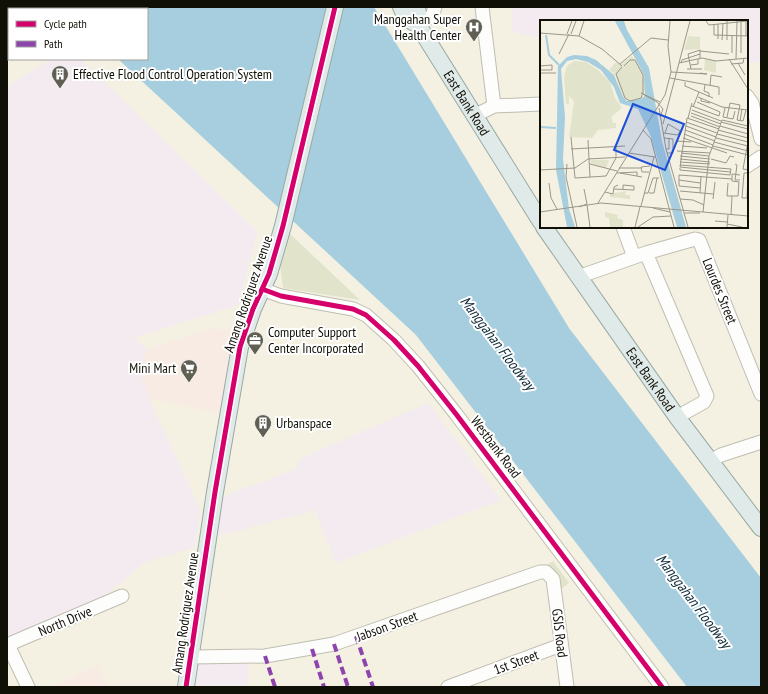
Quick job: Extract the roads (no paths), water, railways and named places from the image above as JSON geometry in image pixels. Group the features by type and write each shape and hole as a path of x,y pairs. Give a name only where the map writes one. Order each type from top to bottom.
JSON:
{"main road":[{"name":"Amang Rodriguez Avenue","path":"186,687 233,381 240,347 250,316 269,274 285,221 335,7"},
{"name":"East Bank Road","path":"401,7 406,18 418,25 540,220"},
{"name":"East Bank Road","path":"416,7 418,12 418,25"},
{"name":"East Bank Road","path":"545,228 677,417 761,528"}],"street":[{"path":"418,25 432,16 435,7"},
{"path":"482,7 494,106"},
{"path":"748,98 752,104 761,139"},
{"path":"474,116 494,106 540,104"},
{"path":"748,165 761,157"},
{"path":"624,228 640,255 706,396 704,402 677,417"},
{"name":"Lourdes Street","path":"578,277 640,255 695,239 701,242 761,394"},
{"name":"Westbank Road","path":"262,289 282,296 353,308 366,316 394,340 418,366 662,687"},
{"path":"710,461 721,454 761,442"},
{"path":"553,579 571,566"},
{"name":"Jabson Street","path":"191,657 265,656 312,649 350,640 540,572 546,572 553,579"},
{"name":"GSIS Road","path":"553,579 566,687"},
{"name":"North Drive","path":"8,645 122,596"},
{"path":"8,645 28,687"},
{"name":"1st Street","path":"448,687 561,645"}],"water":[{"name":"Manggahan Floodway","path":"7,7 374,7 569,328 761,578 761,687 687,687 416,335 119,60 148,60 148,8 8,8 7,45"}],"place":[{"name":"Manggahan Super Health Center","path":"474,42"},
{"name":"Effective Flood Control Operation System","path":"60,89"},
{"name":"Computer Support Center Incorporated","path":"255,355"},
{"name":"Mini Mart","path":"189,383"},
{"name":"Urbanspace","path":"263,438"}]}
